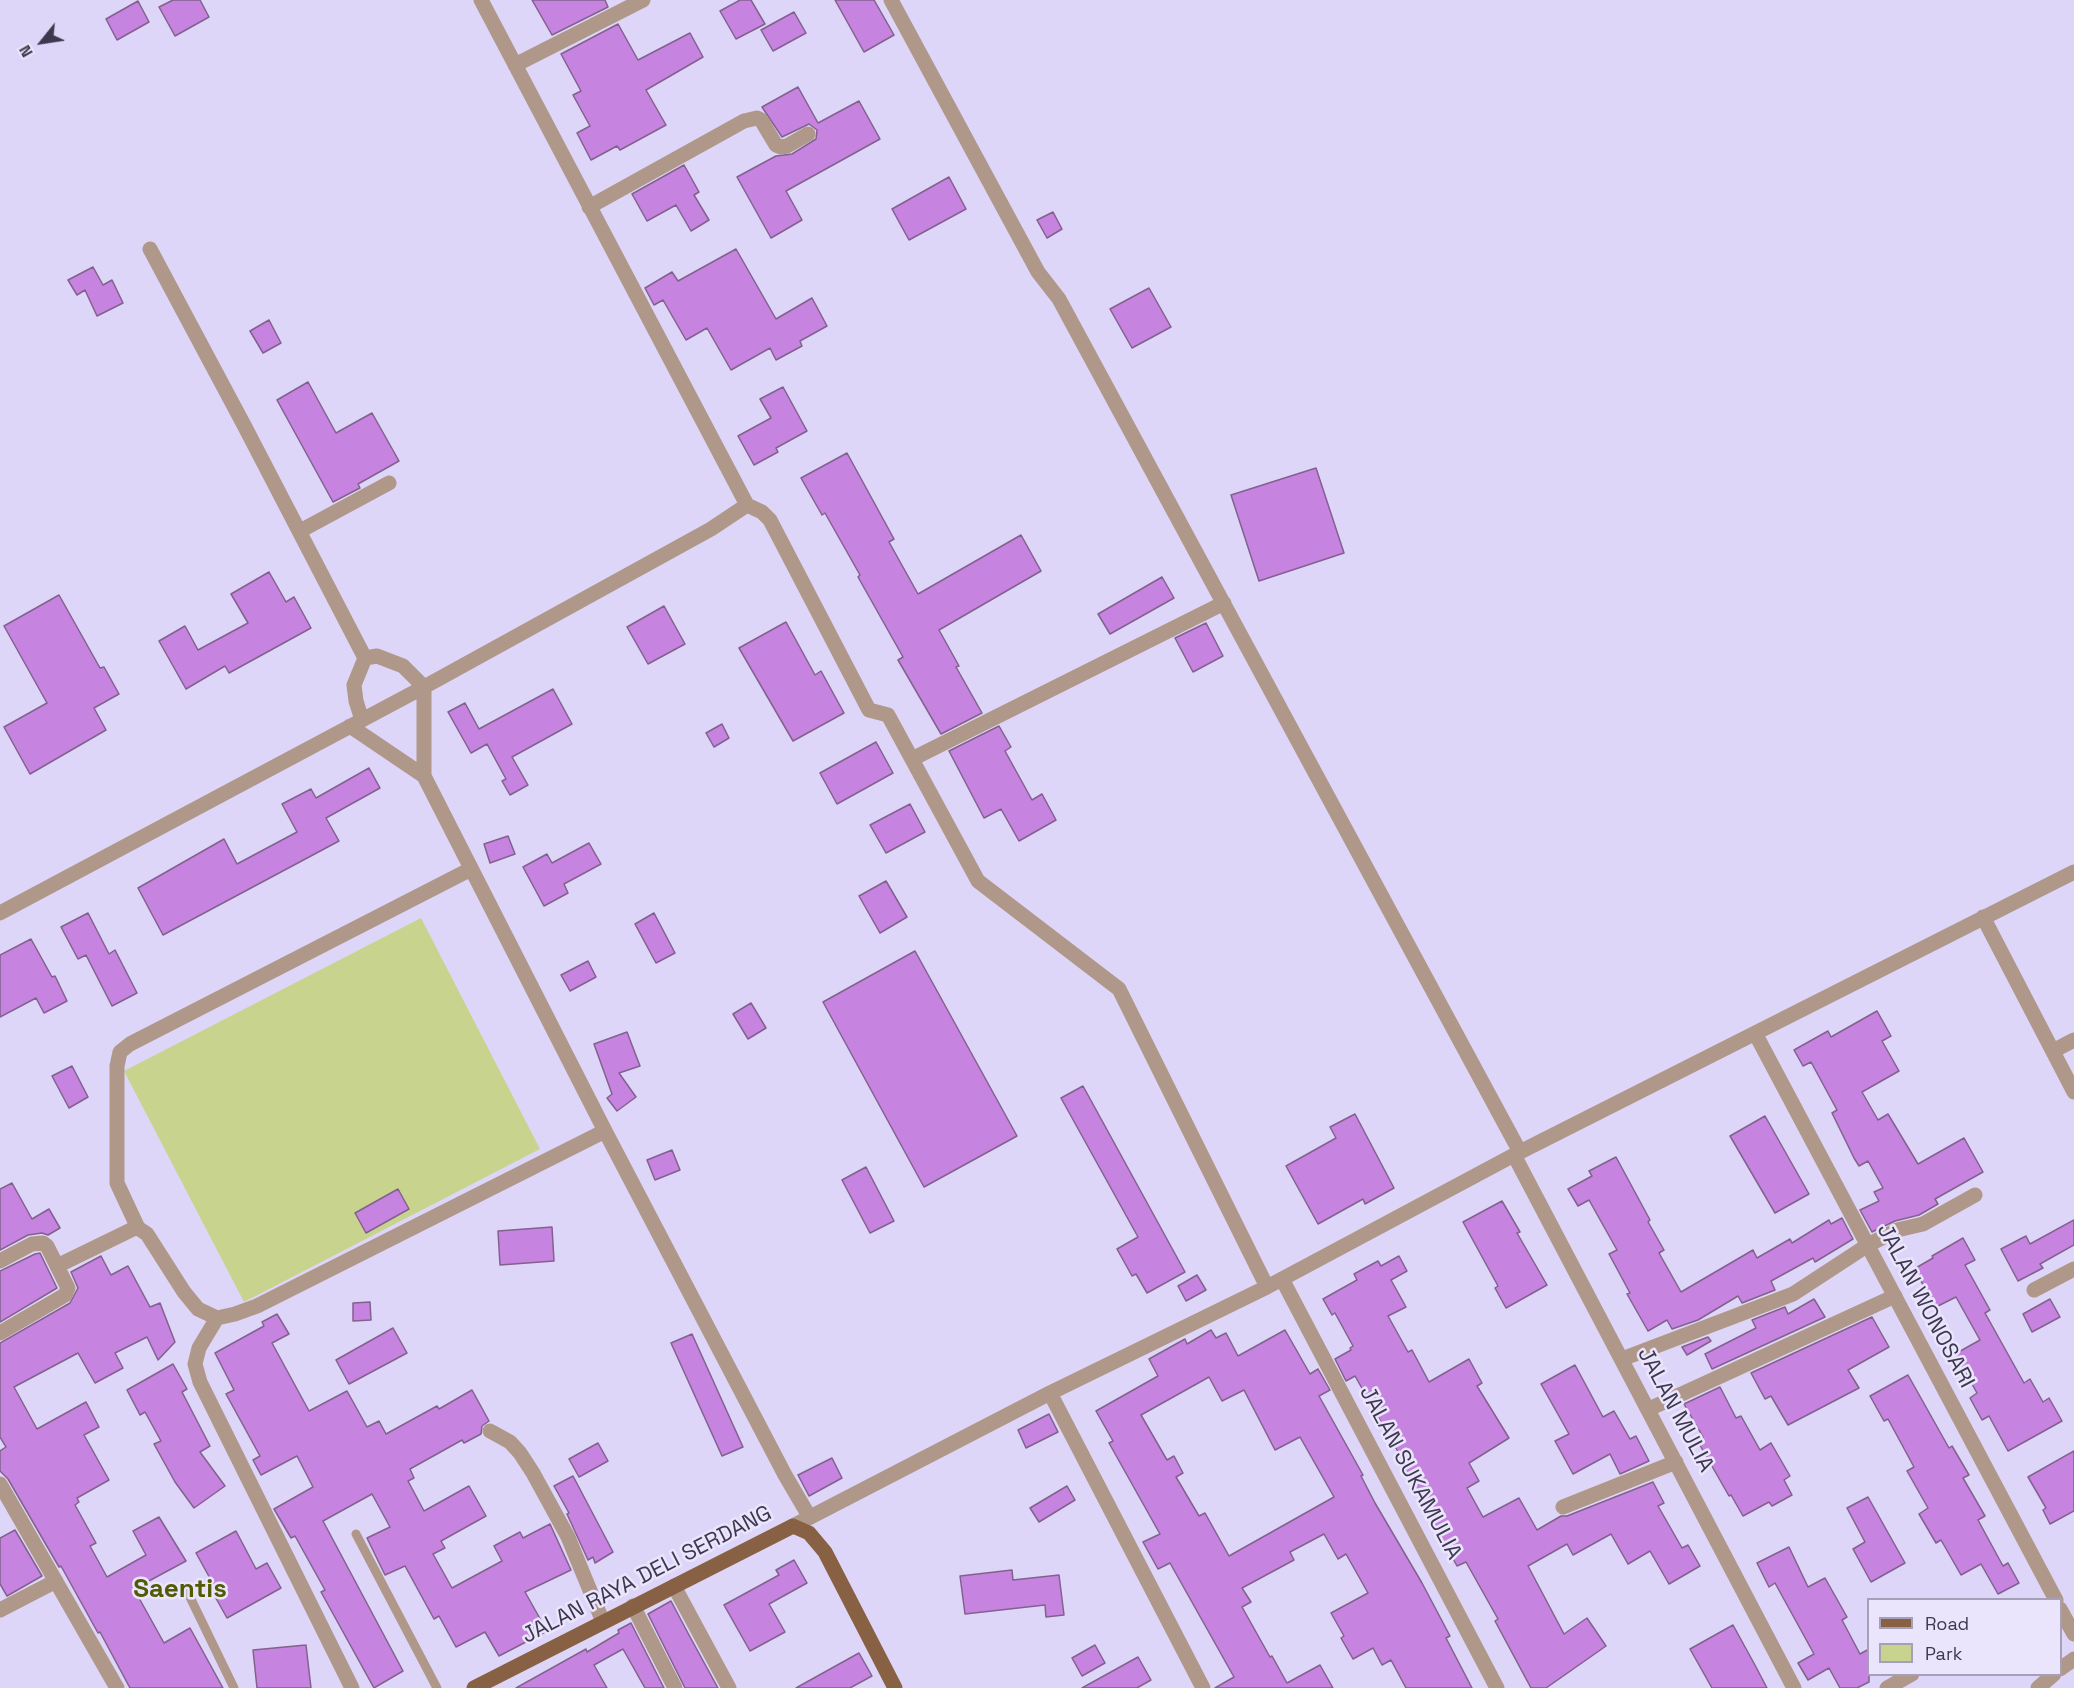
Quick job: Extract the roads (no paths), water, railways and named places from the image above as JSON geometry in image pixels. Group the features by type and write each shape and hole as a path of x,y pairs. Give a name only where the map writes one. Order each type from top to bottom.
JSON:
{"main road":[{"name":"JALAN RAYA DELI SERDANG","path":"474,1688 793,1526 809,1533 825,1552 895,1688"}],"street":[{"path":"481,0 747,506 762,512 770,520 869,710 888,715 978,880 1119,989 1267,1287"},
{"path":"515,65 643,0"},
{"name":"JALAN MULIA","path":"891,0 1038,272 1059,298 1224,603 1517,1153 1794,1688"},
{"path":"589,207 744,121 757,118 761,120 776,145 781,147 808,134"},
{"path":"150,249 365,658 354,685 356,723"},
{"path":"300,531 389,483"},
{"path":"0,913 424,687 711,529 747,506"},
{"path":"912,759 1224,603"},
{"path":"365,658 376,656 403,666 424,687 424,776"},
{"path":"356,723 424,776 605,1131 785,1475 809,1516"},
{"path":"471,869 130,1044 120,1052 117,1066 117,1183 138,1228 147,1234 184,1292 198,1309 217,1318 258,1306 605,1131"},
{"path":"793,1526 1050,1393 1267,1287 1517,1153 2074,872"},
{"path":"1983,917 2074,1092"},
{"name":"JALAN WONOSARI","path":"1755,1033 2055,1598"},
{"path":"2052,1051 2074,1040"},
{"path":"1622,1359 1792,1294 1868,1245 1897,1230 1923,1224 1974,1196"},
{"path":"57,1266 138,1228"},
{"path":"0,1261 32,1244 43,1243 67,1285 68,1291 0,1332"},
{"path":"2034,1290 2074,1269"},
{"name":"JALAN SUKAMULIA","path":"1282,1279 1497,1688"},
{"path":"1649,1409 1894,1296"},
{"path":"217,1318 199,1348 195,1364 200,1382 352,1688"},
{"path":"1050,1393 1203,1688"},
{"path":"490,1431 510,1442 533,1473 568,1537 603,1622"},
{"path":"1563,1507 1676,1462"},
{"path":"0,1484 117,1688"},
{"path":"0,1610 56,1581"},
{"path":"674,1586 729,1688"},
{"path":"633,1606 675,1688"},
{"path":"2062,1611 2074,1634"},
{"path":"2062,1668 2074,1659"},
{"path":"1887,1688 1908,1676"},
{"path":"2037,1688 2052,1676"}],"lane":[{"path":"356,1534 437,1688"},
{"path":"188,1593 234,1688"}],"district":[{"name":"Saentis","path":"180,1590"}]}
